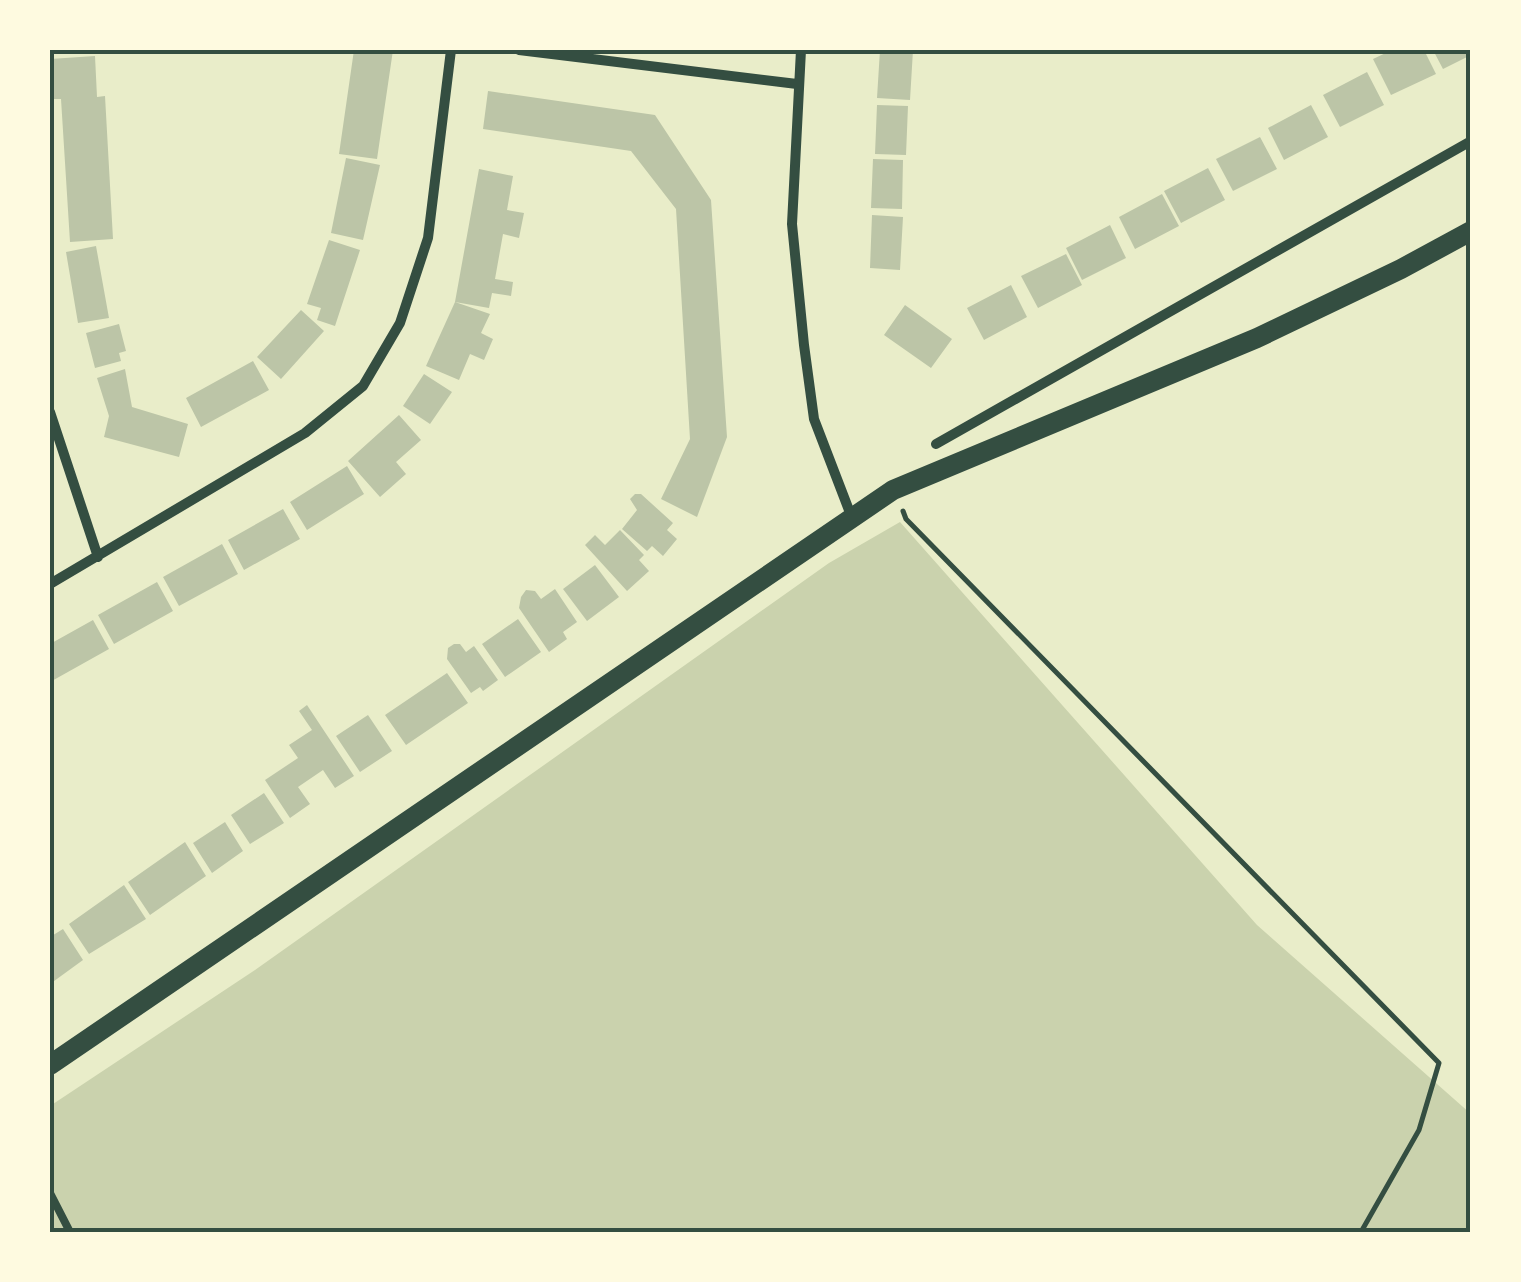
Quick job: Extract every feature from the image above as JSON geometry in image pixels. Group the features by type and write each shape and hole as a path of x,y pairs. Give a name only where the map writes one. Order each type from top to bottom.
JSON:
{"main road":[{"path":"50,1066 893,490 1257,338 1471,232"}],"street":[{"path":"50,584 305,433 362,386 400,323 428,238 451,50"},
{"path":"519,50 797,84"},
{"path":"801,50 792,224 804,344 814,418 852,518"},
{"path":"936,444 1471,141"},
{"path":"50,412 98,557"}],"lane":[{"path":"50,1193 70,1232"}],"path":[{"path":"893,490 906,518 1439,1063 1419,1130 1360,1232"}],"green space":[{"path":"900,522 1257,925 1471,1114 1471,1232 50,1232 50,1106 255,970 829,563"}],"building":[{"path":"354,50 393,50 377,159 339,154"},
{"path":"880,50 913,50 910,100 877,98"},
{"path":"1392,50 1424,50 1436,74 1391,95 1373,59"},
{"path":"1433,50 1471,50 1471,55 1443,69"},
{"path":"95,56 97,97 105,96 113,239 70,242 61,99 52,99 50,59"},
{"path":"1367,72 1384,105 1340,127 1323,95"},
{"path":"488,91 655,115 711,200 727,437 697,517 661,499 690,439 676,209 631,151 483,129"},
{"path":"877,105 908,106 906,155 875,154"},
{"path":"1311,105 1328,137 1284,160 1268,128"},
{"path":"1260,137 1277,169 1233,191 1216,159"},
{"path":"346,158 380,165 363,240 331,233"},
{"path":"873,159 903,160 902,209 871,208"},
{"path":"1208,168 1225,200 1181,223 1164,191"},
{"path":"479,169 513,176 507,210 524,213 519,238 503,234 495,279 513,282 511,296 492,293 489,308 455,302"},
{"path":"1162,194 1179,226 1135,249 1119,217"},
{"path":"872,215 903,217 900,270 870,268"},
{"path":"1110,225 1126,258 1082,280 1066,248"},
{"path":"329,240 360,250 335,326 317,320 321,308 307,304"},
{"path":"96,246 109,318 78,323 66,252"},
{"path":"1066,254 1082,285 1038,308 1021,276"},
{"path":"1011,285 1027,317 984,340 967,308"},
{"path":"455,302 490,314 481,333 493,339 484,360 470,354 459,380 426,366"},
{"path":"905,305 952,339 931,368 884,335"},
{"path":"301,310 324,331 281,379 257,357"},
{"path":"119,324 126,351 119,353 121,361 95,368 86,333"},
{"path":"253,361 269,390 201,427 186,398"},
{"path":"125,369 132,407 188,424 179,457 104,437 109,416 97,378"},
{"path":"424,374 452,392 430,424 403,406"},
{"path":"399,415 421,440 396,462 406,474 380,497 348,461"},
{"path":"347,466 364,494 307,530 290,502"},
{"path":"641,494 673,523 667,530 677,539 663,556 652,546 647,551 622,529 637,510 630,499"},
{"path":"283,509 300,539 244,570 228,540"},
{"path":"620,530 644,555 639,560 649,571 627,591 585,545 595,535 605,545"},
{"path":"222,544 238,574 179,606 163,577"},
{"path":"595,565 619,597 587,621 563,589"},
{"path":"157,582 173,611 114,644 98,615"},
{"path":"555,589 577,622 563,632 567,639 549,652 519,608 526,590 535,591 541,599"},
{"path":"518,619 541,652 505,677 482,644"},
{"path":"93,620 109,649 50,682 50,644"},
{"path":"460,644 466,652 474,646 498,680 483,691 480,687 471,693 447,659 448,648"},
{"path":"447,673 468,703 406,745 385,715"},
{"path":"307,705 354,776 335,788 323,770 298,787 310,804 290,818 265,780 298,758 289,745 312,730 299,711"},
{"path":"368,715 392,751 360,772 336,736"},
{"path":"264,793 284,823 250,844 231,815"},
{"path":"225,822 243,851 212,873 193,843"},
{"path":"185,842 206,876 150,915 128,882"},
{"path":"124,885 146,919 89,954 69,924"},
{"path":"63,929 83,960 50,984 50,937"}]}
